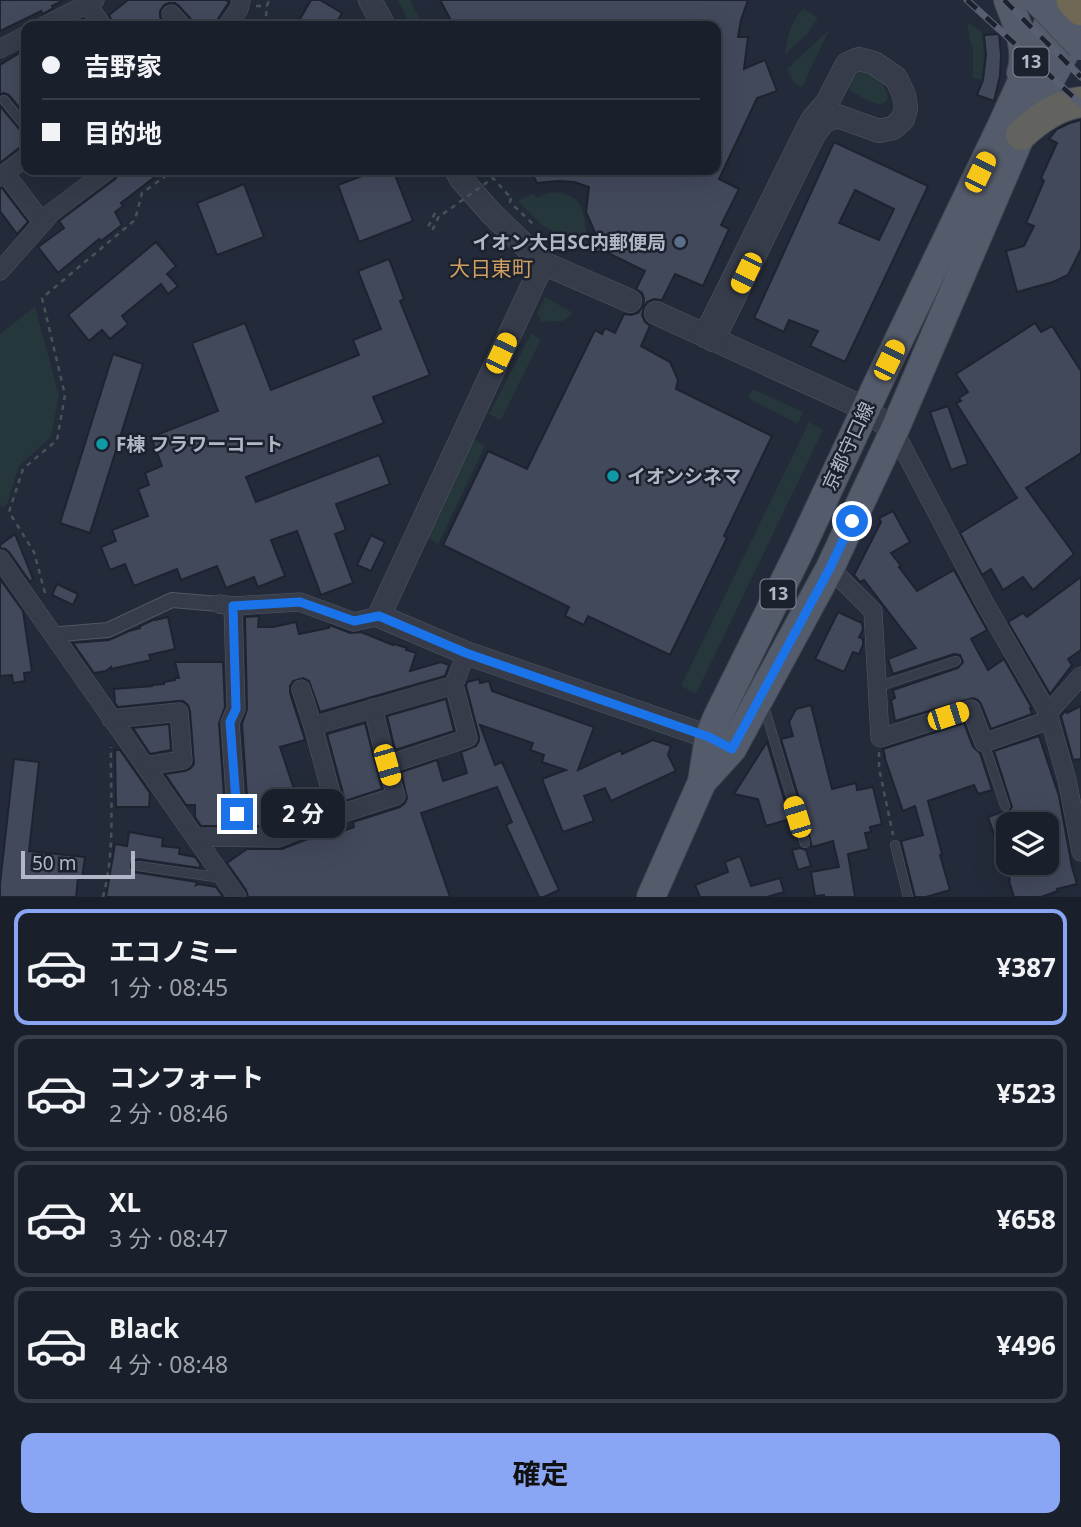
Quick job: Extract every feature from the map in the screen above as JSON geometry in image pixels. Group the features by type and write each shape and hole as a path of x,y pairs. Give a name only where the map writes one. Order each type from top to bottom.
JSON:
{"highway":[{"path":"1012,130 1061,107 1081,102"}],"main road":[{"path":"1009,0 1025,12 1072,12"},
{"path":"1009,0 1019,27 1024,64 1012,130"},
{"name":"京都守口線","path":"720,743 717,718 866,409 1072,12"},
{"name":"京都守口線","path":"651,897 720,743 761,696 830,568 894,430 1012,130"}],"street":[{"path":"370,0 381,21"},
{"path":"231,21 241,1"},
{"path":"54,21 91,2 100,21"},
{"path":"0,49 21,38"},
{"path":"859,59 874,63 896,78 904,95 906,108 903,119 893,128 879,131 837,116 824,121 813,136 709,338 813,119 827,103 847,64 859,59"},
{"path":"21,161 2,175 43,223"},
{"path":"0,271 51,213 101,175"},
{"path":"459,175 492,214 543,263 630,301"},
{"path":"379,616 543,263"},
{"path":"656,313 866,409 894,430 984,602 1049,717 1067,780 1081,852"},
{"path":"0,559 237,897"},
{"path":"830,568 873,611 880,738 971,709 984,743 1049,717 1081,676"},
{"path":"60,634 108,631 172,600 226,605 300,602 354,621 379,616 466,653 720,743"},
{"path":"226,605 236,709 230,722 238,837"},
{"path":"387,765 468,738 454,685 466,653"},
{"path":"313,726 454,685"},
{"path":"301,689 337,815"},
{"path":"195,836 278,838 396,796 373,708"},
{"path":"111,719 179,712 183,760 145,766"}],"lane":[{"path":"4,100 21,121"},
{"path":"877,687 956,662"},
{"path":"761,696 805,843"},
{"path":"984,743 1005,806"},
{"path":"895,845 908,897"},
{"path":"138,866 224,878"}],"path":[{"path":"266,21 269,0"},
{"path":"48,603 34,552 9,512 23,469 57,440 65,395 42,298 135,220 142,193 167,175"},
{"path":"435,213 428,227 433,229 439,216 493,178 510,198 510,202 536,227"},
{"path":"103,897 111,847 111,719"},
{"path":"880,738 879,768 895,845"}],"shaded area":[{"path":"398,0 410,0 421,21 408,21"},
{"path":"804,9 818,18 807,34 785,54 793,23"},
{"path":"967,22 982,32 982,80 973,78 973,48"},
{"path":"829,30 802,87 799,86 787,69"},
{"path":"861,72 878,80 883,86 887,92 886,102 874,103 849,90 847,84 852,76"},
{"path":"556,192 573,197 580,205 586,225 588,252 542,225 518,201 532,194 538,198"},
{"path":"545,297 573,313 563,321 542,322 537,314"},
{"path":"35,307 59,396 51,437 19,466 7,504 2,507 0,334"},
{"path":"531,334 541,339 501,420 489,414"},
{"path":"753,389 803,412 798,424 748,398"},
{"path":"809,422 823,430 696,694 681,686"},
{"path":"473,439 485,446 438,544 426,536"}],"building":[{"path":"0,0 64,0 43,14 41,11 0,31"},
{"path":"128,0 229,2 217,21 192,21 175,3 164,5 160,11 163,21 112,21 109,15"},
{"path":"311,0 320,0 342,13 338,21 299,21"},
{"path":"440,0 748,0 738,37 748,37 744,69 765,60 777,91 757,98 721,175 721,21 451,21"},
{"path":"999,34 1000,76 994,101 977,95 983,80 986,55 984,35"},
{"path":"21,52 21,110 9,95 0,94 0,65"},
{"path":"0,106 21,131 21,147 0,163"},
{"path":"1081,120 1081,249 1068,275 1017,292 1006,251 1024,246 1034,226 1026,223 1044,181 1041,178 1057,143 1049,139 1057,129"},
{"path":"834,142 928,186 845,362 810,346 818,331 789,320 784,332 754,318","holes":["855,190 894,209 879,240 839,223"]},
{"path":"118,175 157,175 121,203 123,206 115,212 122,225 101,241 99,239 58,273 38,247 64,228 59,221"},
{"path":"365,175 395,175 413,221 359,242 338,185"},
{"path":"533,175 721,175 719,179 739,189 721,225 729,229 703,286 675,274 662,300 647,302 642,315 650,326 641,346 670,362 678,380 676,389 772,436 724,536 727,538 670,655 588,616 584,625 565,616 569,607 443,545 488,451 527,469 595,330 602,334 605,328 615,333 624,314 638,313 643,306 642,293 636,289 645,271 604,251 595,252 593,240 597,237 586,212 589,187 574,182 537,183"},
{"path":"244,184 264,237 217,255 197,203"},
{"path":"0,188 28,222 17,234 0,211"},
{"path":"156,242 176,266 167,274 178,286 168,294 161,284 122,316 128,324 110,339 102,330 89,341 68,315"},
{"path":"389,259 404,299 400,301 430,375 373,397 384,423 246,477 256,502 379,455 390,484 336,504 346,530 335,534 353,583 321,595 297,531 271,540 285,576 258,587 254,577 226,588 217,566 181,580 177,569 134,586 125,564 110,570 101,547 116,541 112,530 148,516 138,489 149,485 145,473 162,466 151,437 218,411 192,343 245,323 271,390 359,355 353,340 381,329 358,271"},
{"path":"1035,323 1041,332 1052,326 1081,371 1081,453 1026,488 1074,554 1033,590 1023,577 1003,590 991,569 982,575 960,533 1017,498 956,403 968,392 956,374"},
{"name":"F棟 フラワーコート","path":"113,354 143,364 90,533 60,523"},
{"path":"948,406 968,464 951,470 930,412"},
{"path":"893,511 910,542 891,553 901,566 899,567 917,591 954,570 987,630 971,639 988,670 1004,659 1032,708 1032,714 991,729 981,704 973,698 895,721 891,700 895,698 893,690 958,668 963,662 960,655 954,654 893,674 888,659 916,648 864,580 860,582 854,575 881,522 879,518"},
{"path":"15,534 33,579 30,582 9,552 0,548 0,545"},
{"path":"371,535 385,542 371,571 357,565"},
{"path":"1081,577 1081,650 1068,659 1072,665 1050,694 1008,622 1023,613 1027,617"},
{"path":"0,579 23,611 32,672 24,673 25,681 13,683 12,675 0,676"},
{"path":"57,584 78,594 73,605 52,595"},
{"path":"838,612 862,623 863,630 859,637 863,639 863,645 859,654 853,652 844,672 815,659"},
{"path":"259,616 258,627 296,622 299,634 329,628 330,625 350,633 361,632 407,648 406,650 416,653 410,671 441,662 449,665 445,676 320,712 309,681 303,678 293,681 290,693 305,740 280,747 295,792 260,804 262,826 249,826 242,724 247,709 245,617"},
{"path":"168,617 175,649 149,655 151,660 94,673 73,643 109,640 155,619"},
{"path":"175,662 223,662 225,707 219,723 226,826 201,826 195,817 195,805 186,805 165,774 185,771 194,764 188,705 178,701 118,707 115,703 114,689 164,684 179,678"},
{"path":"479,679 480,683 489,681 492,691 594,727 578,770 621,750 622,754 653,740 671,746 668,755 676,771 611,801 605,788 584,796 594,821 563,832 542,779 566,770 542,762 544,755 530,750 533,743 480,725 495,765 502,762 559,890 539,897 506,825 512,822 497,787 421,813 450,897 248,897 227,863 247,849 282,849 331,830 332,835 354,827 353,822 400,807 407,798 401,772 437,760 443,781 467,773 461,752 476,746 479,736 466,686 467,682"},
{"path":"446,699 454,731 395,750 387,716"},
{"path":"811,705 832,789 856,783 857,790 873,787 882,824 870,827 871,832 865,833 869,849 848,854 855,897 815,896 811,872 839,867 833,841 812,847 781,739 793,736 789,722 796,709"},
{"path":"1081,706 1081,759 1073,760 1061,716 1066,710 1067,713"},
{"path":"365,723 382,789 345,801 327,734"},
{"path":"964,723 973,747 980,753 992,790 978,794 974,785 928,801 950,890 926,897 915,897 901,841 923,835 915,806 903,811 883,749"},
{"path":"169,724 171,750 150,754 133,728"},
{"path":"1039,736 1059,796 1077,884 1041,897 1014,897 1008,875 1059,875 1059,812 1008,812 1012,807 994,751"},
{"path":"767,742 790,819 766,826 758,799 734,794"},
{"path":"115,750 120,750 150,793 149,807 116,807"},
{"path":"14,759 39,762 29,851 85,857 82,879 78,878 76,897 0,897"},
{"path":"320,796 323,808 305,815 301,802"},
{"path":"996,814 996,840 988,817"},
{"path":"129,832 163,838 162,846 180,848 179,854 195,857 200,864 200,868 138,859 131,864 134,872 216,887 223,897 106,897 115,844 127,846"},
{"path":"792,850 806,850 811,866 798,870"},
{"path":"740,856 751,886 780,878 784,892 767,897 700,897 695,885 728,872 725,862"}],"railway":[{"path":"967,0 1081,104"},
{"path":"1004,0 1081,77"}],"place":[{"name":"イオン大日SC内郵便局","path":"680,242"},
{"name":"F棟 フラワーコート","path":"102,444"},
{"name":"イオンシネマ","path":"613,476"}],"district":[{"name":"大日東町","path":"491,269"}],"route":[{"path":"237,814 230,722 236,709 233,606 300,602 354,621 379,616 466,653 709,737 732,749 830,568 852,521"}]}
